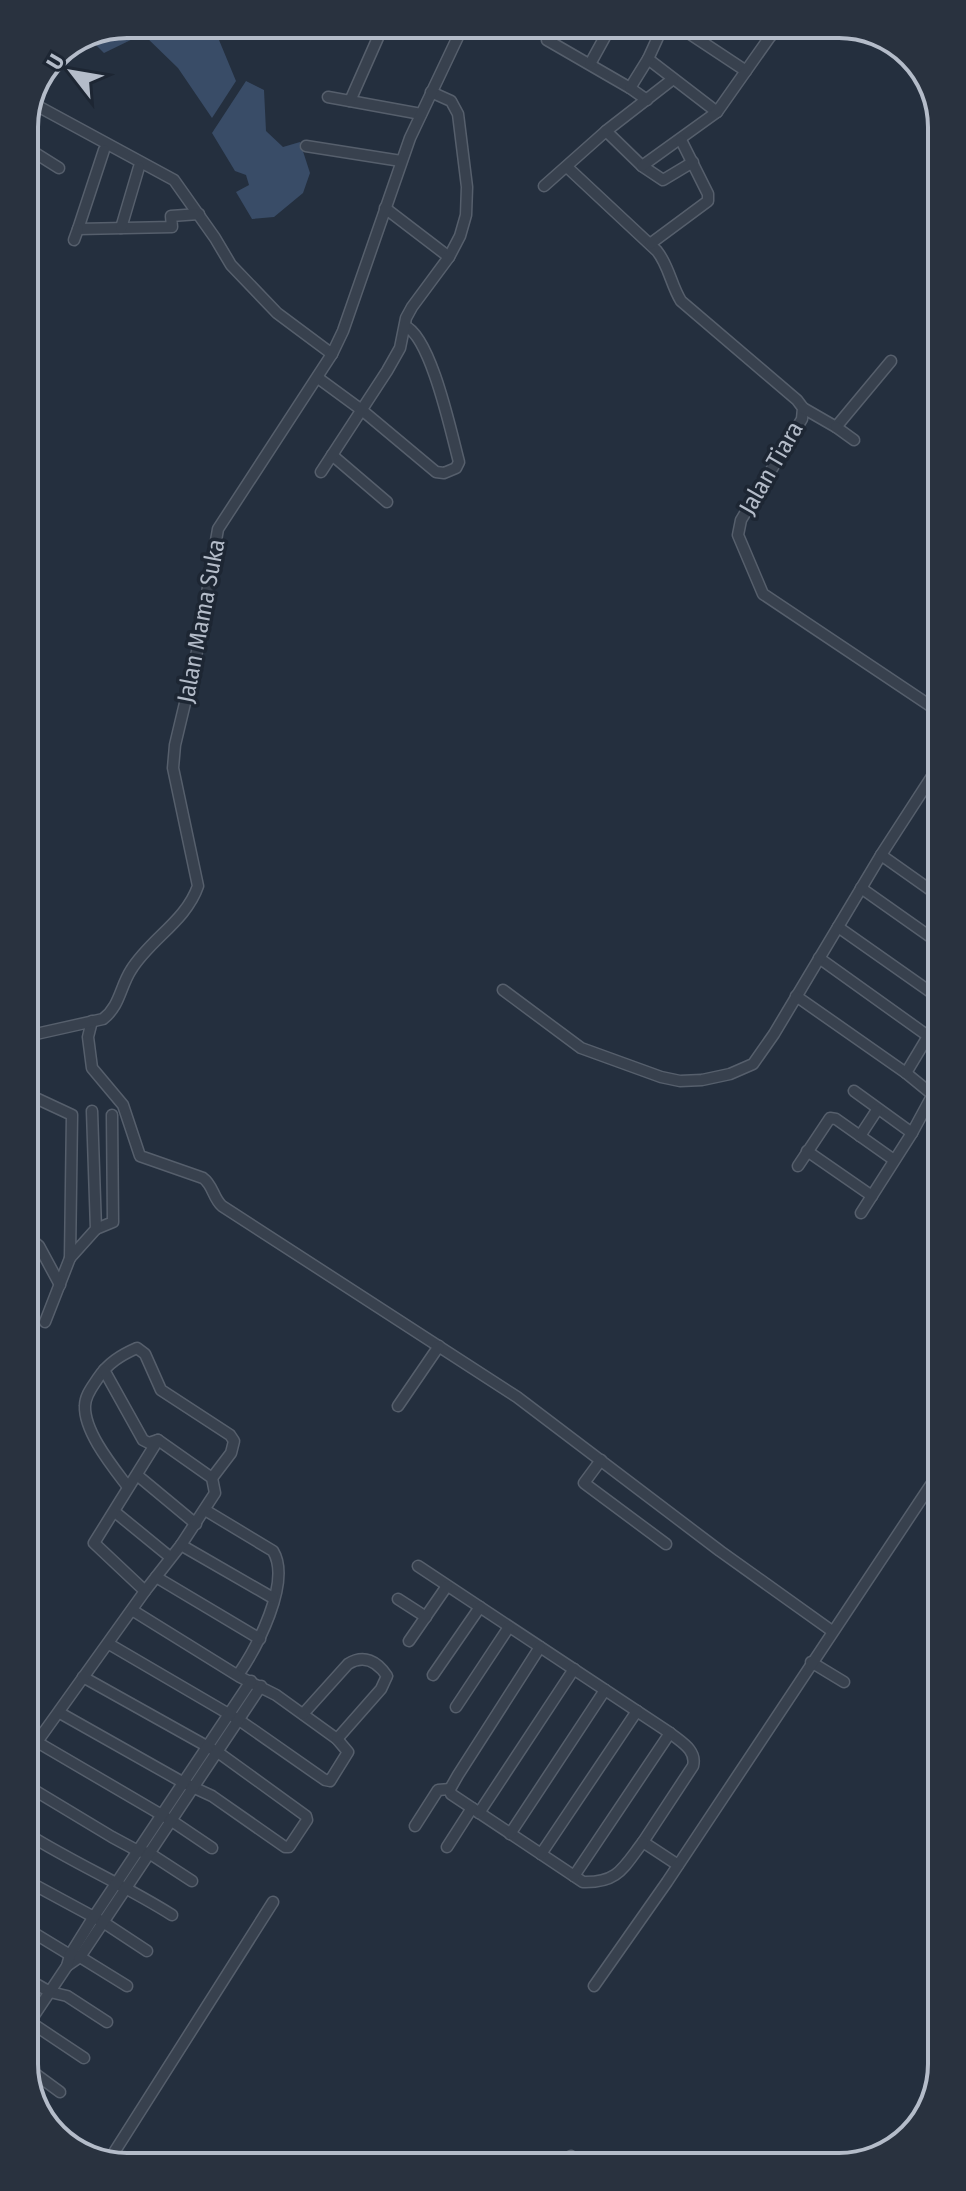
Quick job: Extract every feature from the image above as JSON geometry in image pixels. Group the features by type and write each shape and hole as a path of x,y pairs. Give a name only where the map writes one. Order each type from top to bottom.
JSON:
{"street":[{"path":"350,101 378,38"},
{"name":"Jalan Mama Suka","path":"38,1033 103,1019 113,1012 131,970 193,902 198,886 173,768 218,529 332,354 343,331 401,161 457,38"},
{"path":"547,38 647,100"},
{"path":"590,64 604,38"},
{"path":"630,88 658,38"},
{"path":"696,38 746,71"},
{"path":"642,166 717,112 770,38"},
{"path":"648,59 717,112"},
{"path":"544,186 572,170 606,131 673,79"},
{"path":"321,472 363,411 400,348 412,307 449,257 460,236 466,215 465,172 455,106 431,92"},
{"path":"328,97 421,114"},
{"path":"40,107 165,174 179,185 231,265 277,313 332,354"},
{"path":"606,131 642,166 663,180 693,162"},
{"path":"650,244 708,201 708,194 681,140"},
{"path":"306,146 401,161"},
{"path":"74,240 104,150"},
{"path":"38,155 59,168"},
{"path":"121,228 139,167"},
{"name":"Jalan Tiara","path":"572,170 665,260 674,290 681,301 803,408 802,419 741,520 738,535 763,594 928,704"},
{"path":"385,208 449,257"},
{"path":"78,229 172,227 171,216 199,214"},
{"path":"318,378 436,472 444,473 458,466 441,391 418,335 405,326"},
{"path":"836,427 891,361"},
{"path":"803,408 854,440"},
{"path":"332,455 387,502"},
{"path":"503,990 581,1048 639,1070 680,1081 730,1074 753,1064 928,782"},
{"path":"881,855 928,888"},
{"path":"861,888 928,935"},
{"path":"838,927 928,990"},
{"path":"819,958 928,1036 906,1073"},
{"path":"796,996 906,1073 928,1092"},
{"path":"92,1021 88,1037 92,1068 123,1105 140,1156 203,1178 222,1206 517,1397 806,1615 832,1631"},
{"path":"854,1091 912,1133"},
{"path":"38,1099 72,1115 70,1258 45,1322"},
{"path":"861,1213 928,1109"},
{"path":"860,1136 877,1110"},
{"path":"92,1111 96,1229"},
{"path":"70,1258 96,1229 113,1222 112,1115"},
{"path":"798,1166 830,1118 836,1119 894,1160"},
{"path":"807,1151 872,1196"},
{"path":"38,1245 60,1285"},
{"path":"398,1406 439,1346"},
{"path":"128,1487 102,1451 86,1418 86,1397 104,1370 118,1357 140,1349 161,1390 230,1435 234,1444 231,1453 212,1478"},
{"path":"104,1370 143,1440 149,1443 158,1440"},
{"path":"145,1591 94,1543 158,1440"},
{"path":"38,1741 181,1545 215,1493 212,1478 158,1440"},
{"path":"601,1460 584,1483 666,1544"},
{"path":"137,1475 196,1524"},
{"path":"594,1986 928,1489"},
{"path":"205,1510 276,1554 278,1572 273,1598 254,1653 238,1675"},
{"path":"115,1512 170,1557"},
{"path":"181,1545 273,1598"},
{"path":"418,1566 670,1733 692,1752 695,1758 693,1766 643,1842 617,1876 601,1882 583,1882 451,1794 450,1789 540,1647"},
{"path":"156,1577 260,1639"},
{"path":"409,1641 447,1586"},
{"path":"398,1599 426,1617"},
{"path":"433,1675 480,1607"},
{"path":"109,1644 234,1717 330,1781 348,1752 337,1739 256,1684 132,1610"},
{"path":"456,1707 509,1627"},
{"path":"303,1714 348,1664 357,1659 368,1659 381,1667 387,1676 381,1689 337,1739"},
{"path":"811,1662 844,1682"},
{"path":"447,1847 476,1811 574,1669"},
{"path":"60,1713 212,1796 281,1845 289,1847 307,1820 306,1816 219,1753 83,1677"},
{"path":"38,2011 189,1785 208,1746 234,1717 256,1684"},
{"path":"510,1834 605,1690"},
{"path":"541,1854 637,1711"},
{"path":"189,1785 219,1753 234,1717"},
{"path":"574,1876 670,1733"},
{"path":"38,1743 212,1848"},
{"path":"415,1826 438,1790 450,1789"},
{"path":"38,1792 192,1881"},
{"path":"38,1840 172,1915"},
{"path":"643,1842 678,1865"},
{"path":"38,1887 147,1951"},
{"path":"114,2152 273,1902"},
{"path":"38,1936 72,1959 127,1986"},
{"path":"38,1985 67,1996 107,2022"},
{"path":"38,2028 84,2058"},
{"path":"40,2077 60,2092"}],"water":[{"path":"135,38 104,53 95,44"},
{"path":"147,38 219,40 236,81 212,118 178,68"},
{"path":"246,81 264,90 266,131 283,147 300,142 310,173 303,193 274,217 252,219 236,192 249,185 246,175 235,171 212,133"}]}
